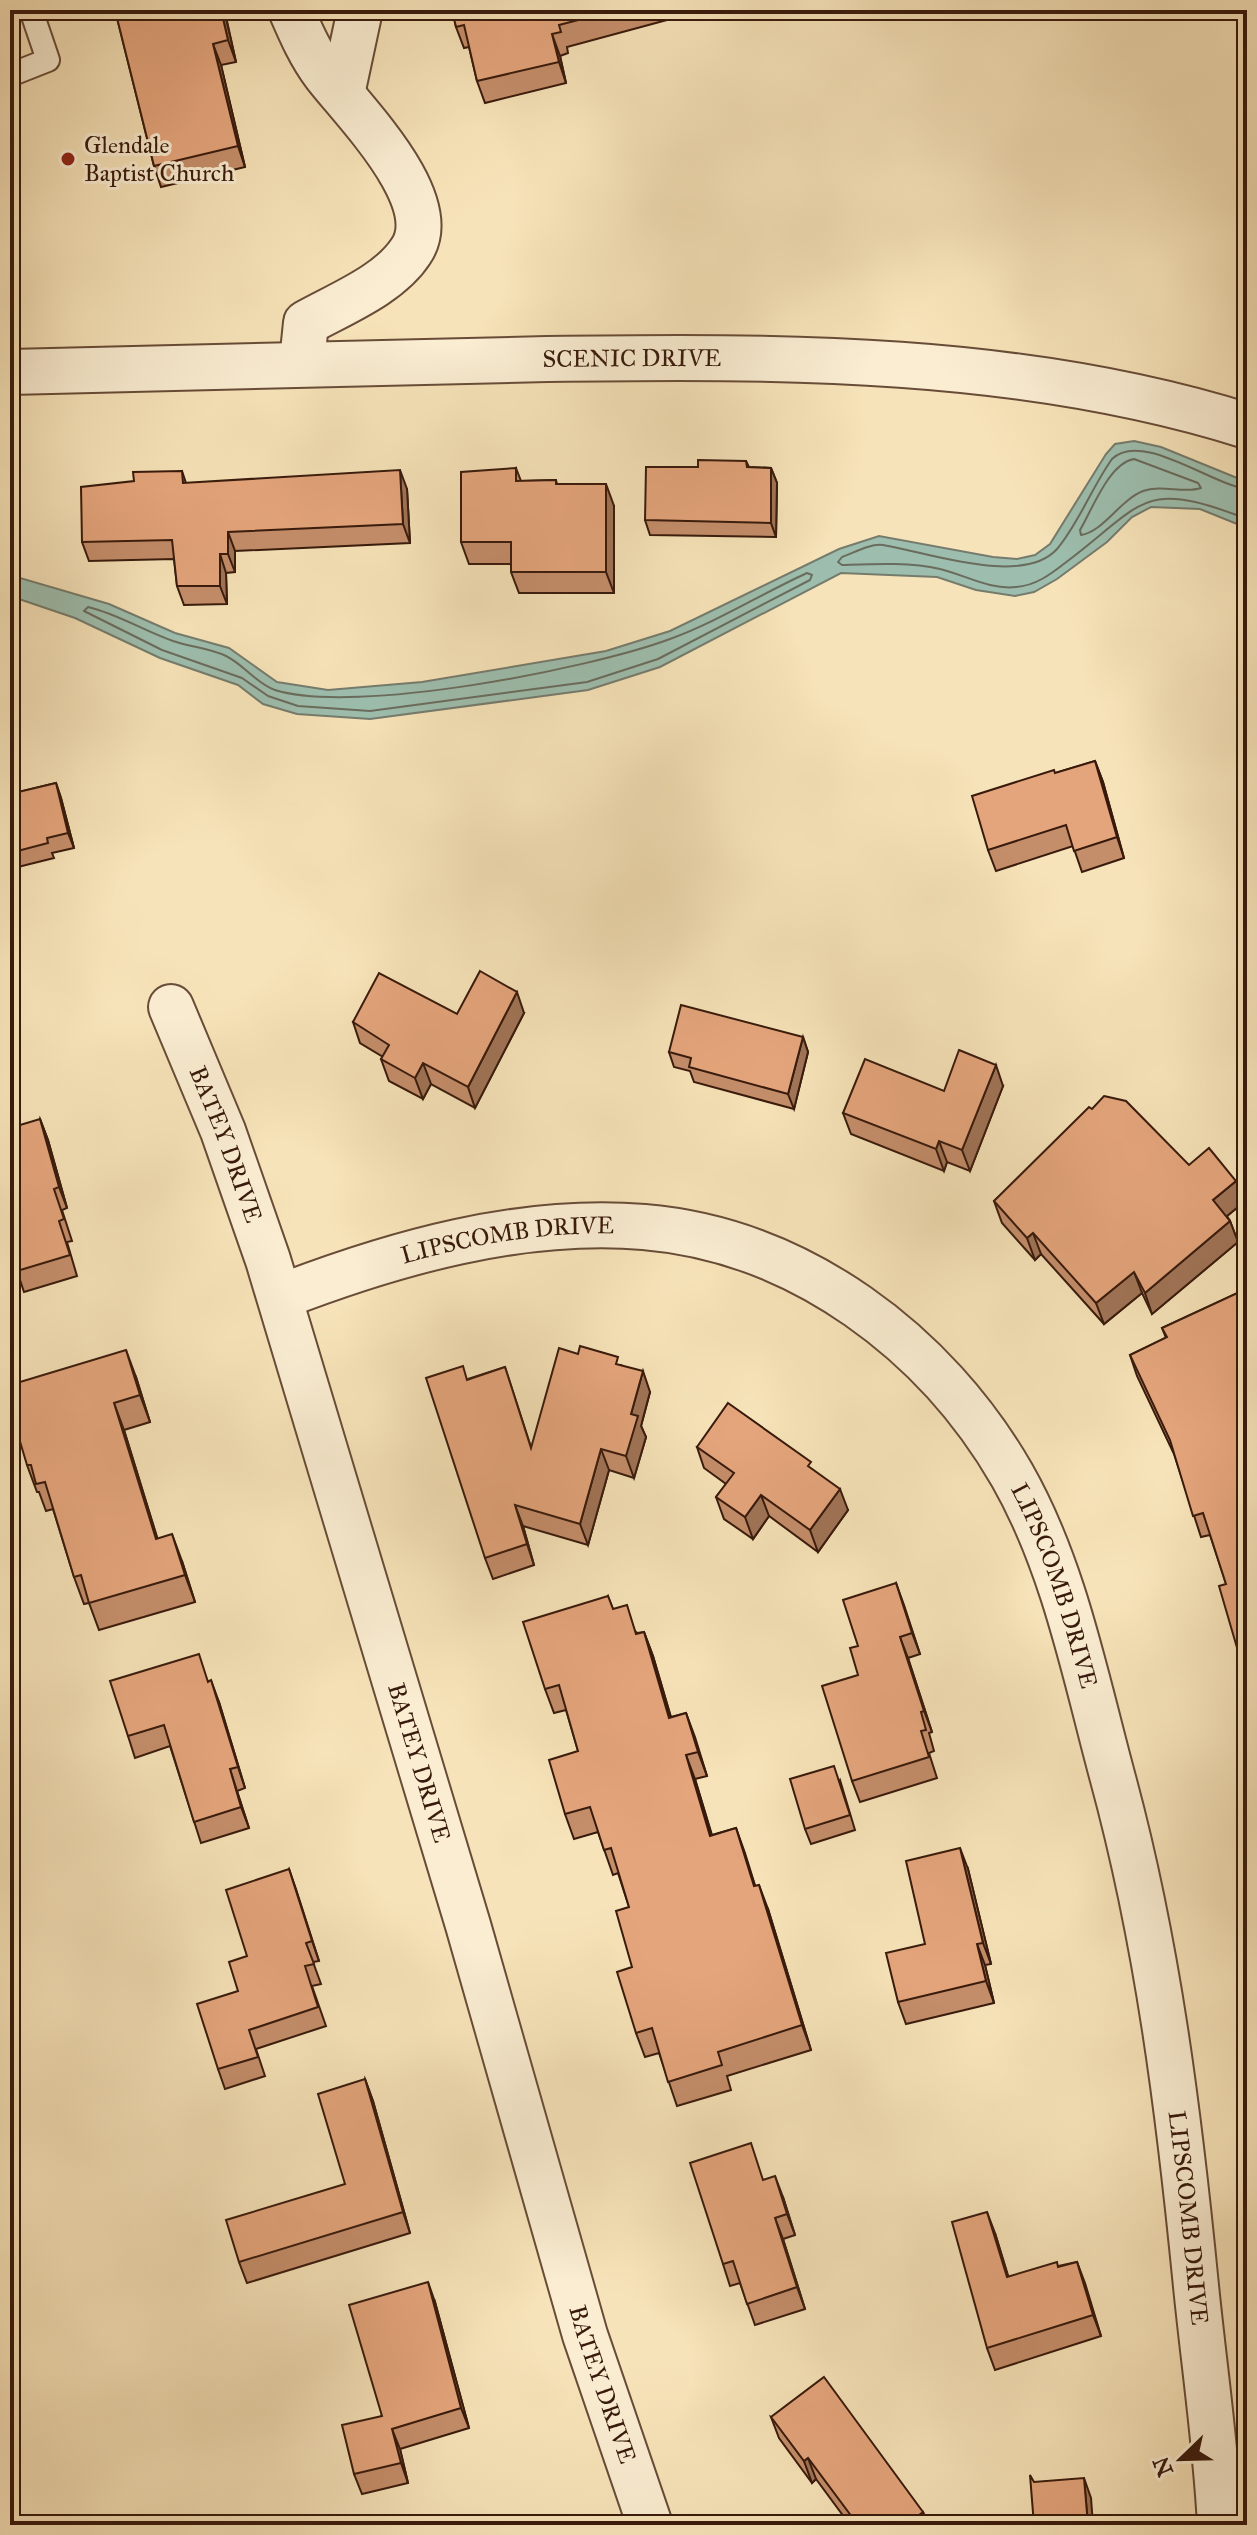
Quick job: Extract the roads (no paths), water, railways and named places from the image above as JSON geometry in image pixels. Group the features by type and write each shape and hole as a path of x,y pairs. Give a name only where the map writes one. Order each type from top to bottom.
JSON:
{"street":[{"path":"291,10 308,49 400,169 419,215 419,230 413,249 389,275 306,323 302,362"},
{"path":"342,94 360,10"},
{"name":"SCENIC DRIVE","path":"10,372 302,362 710,357 923,367 1103,389 1188,407 1247,426"},
{"name":"BATEY DRIVE","path":"171,1007 223,1131 280,1297 468,1925 585,2335 650,2525"},
{"name":"LIPSCOMB DRIVE","path":"280,1297 374,1262 436,1247 560,1228 613,1226 677,1231 767,1258 816,1280 862,1307 896,1333 965,1406 1014,1479 1054,1570 1120,1801 1142,1897 1181,2129 1220,2525"}],"lane":[{"path":"10,75 48,60 31,10"}],"water":[{"path":"1134,441 1161,447 1247,482 1247,528 1200,509 1151,507 1132,517 1107,542 1057,579 1034,592 1015,596 976,590 937,577 841,573 660,667 588,690 370,719 297,714 263,704 238,685 160,658 75,618 10,596 10,575 109,604 175,633 229,648 277,682 328,690 422,682 606,651 670,631 839,549 879,536 993,557 1017,559 1035,555 1050,544 1106,454 1115,444"}],"place":[{"name":"Glendale Baptist Church","path":"68,159"}]}
